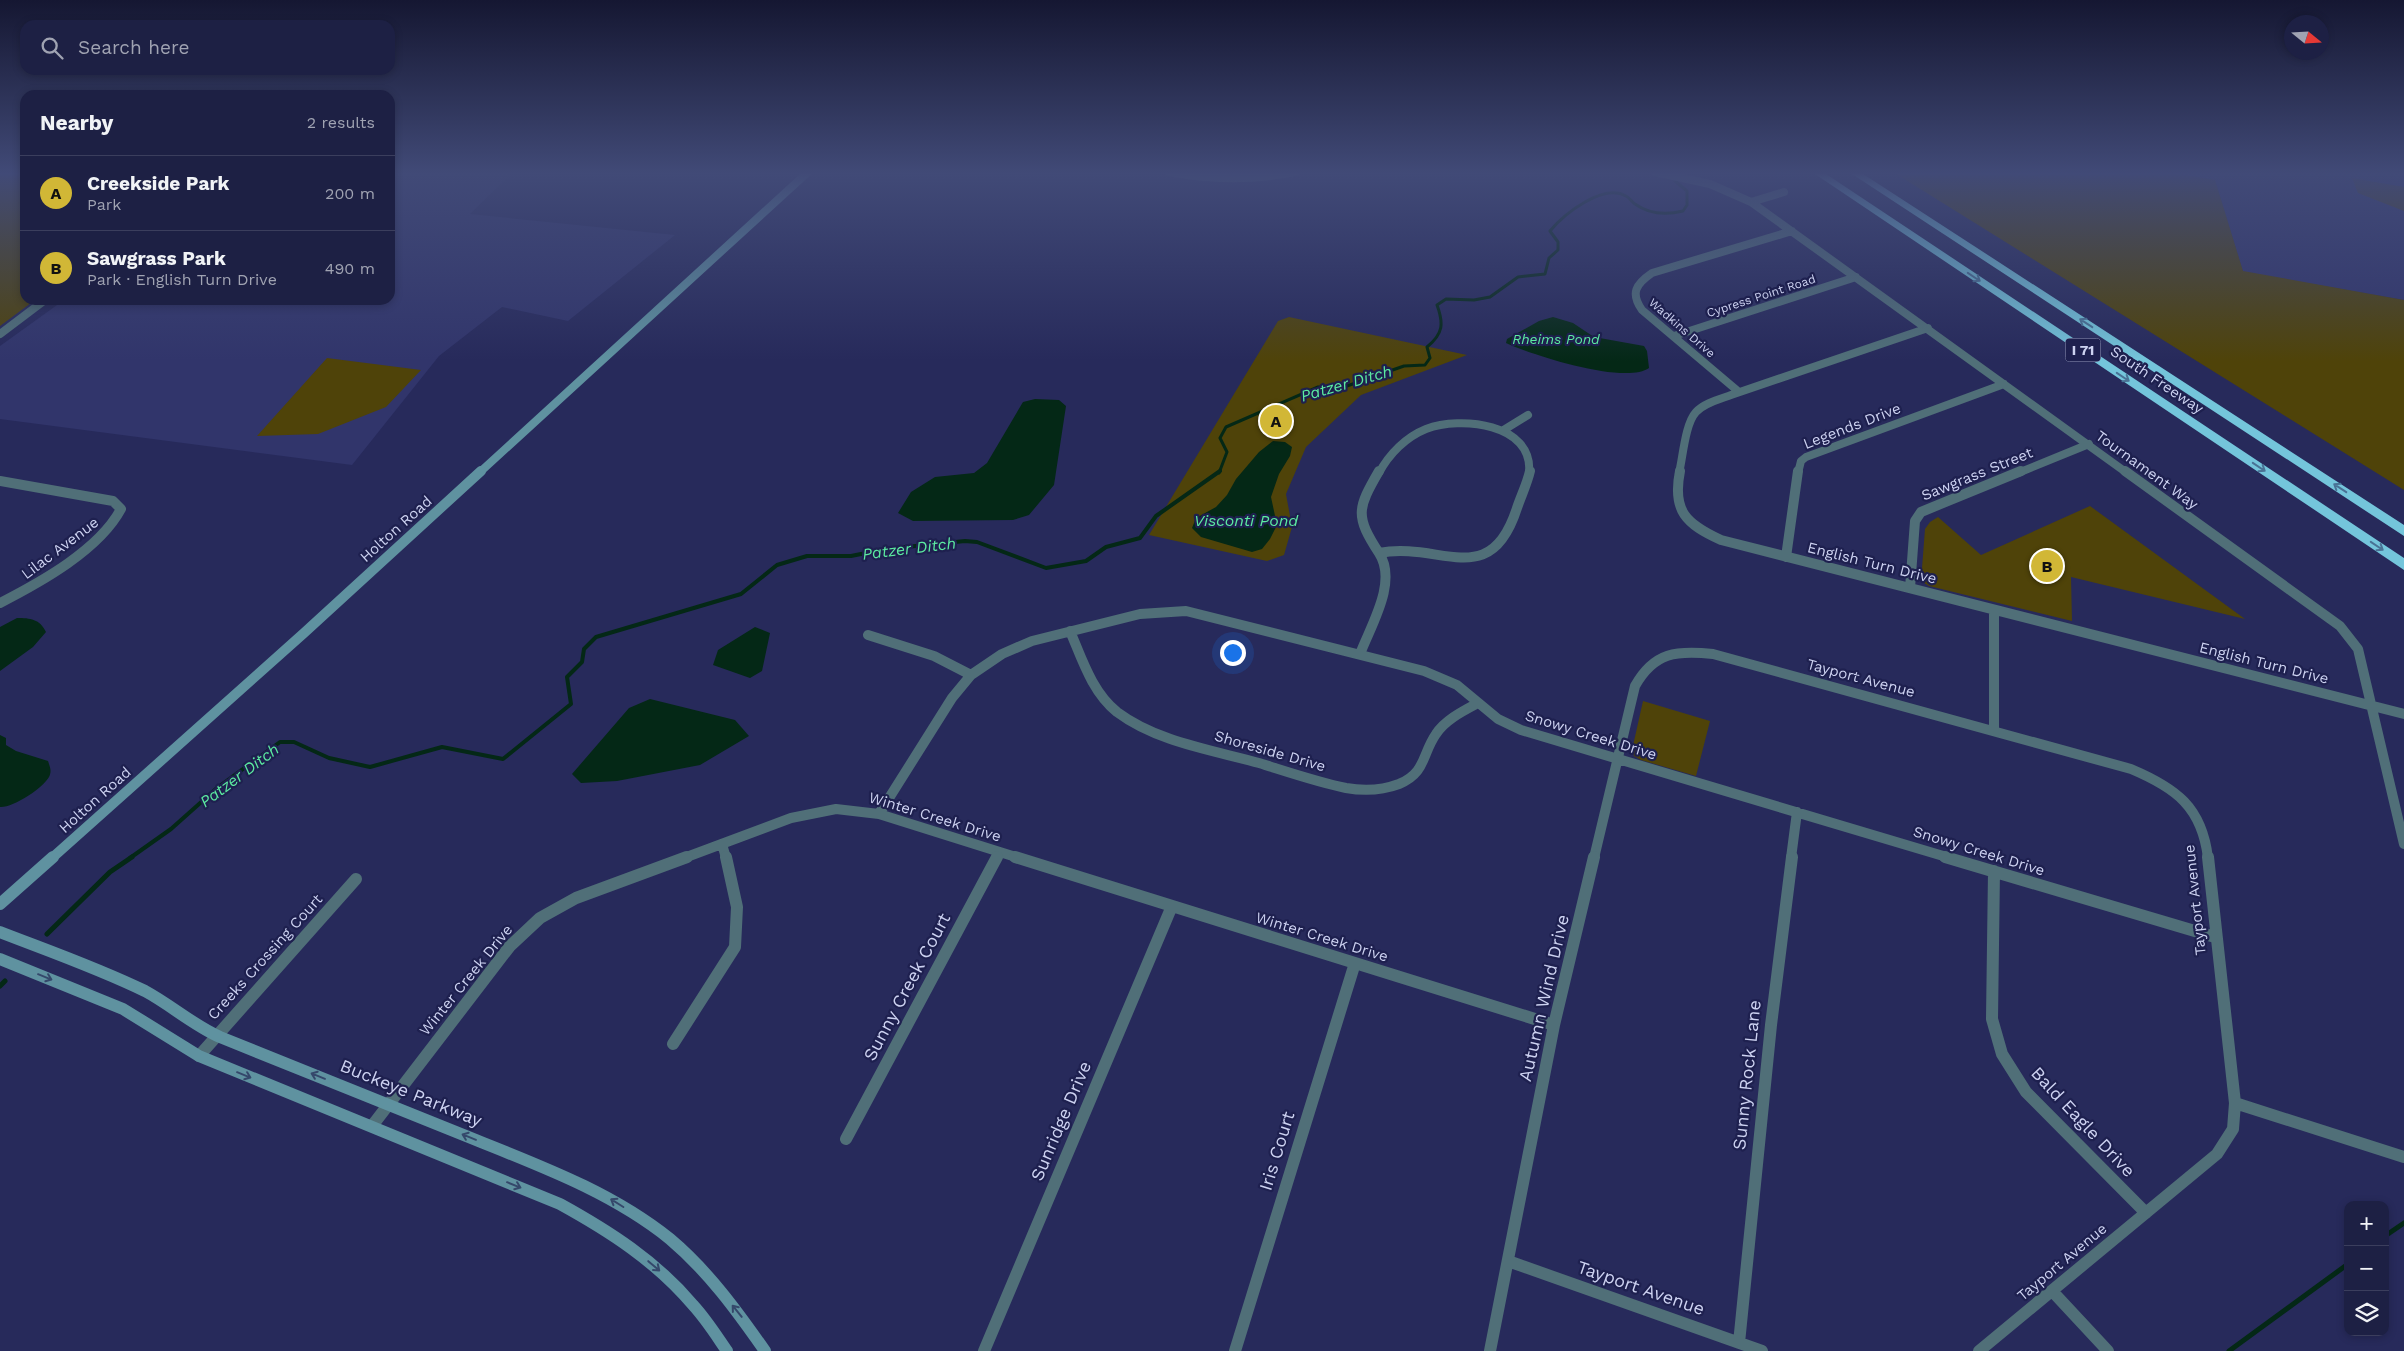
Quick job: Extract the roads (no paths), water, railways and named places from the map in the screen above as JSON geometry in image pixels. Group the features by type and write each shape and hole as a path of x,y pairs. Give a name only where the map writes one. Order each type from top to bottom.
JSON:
{"highway":[{"name":"South Freeway","path":"1911,235 2404,564"},
{"name":"South Freeway","path":"1951,235 2404,531"}],"street":[{"name":"Holton Road","path":"0,904 304,633 739,235"},
{"name":"Wadkins Drive","path":"1740,392 1638,304 1634,296 1635,288 1639,281 1652,273 1779,235"},
{"name":"Tournament Way","path":"1798,235 2340,626 2358,649 2404,844"},
{"name":"Cypress Point Road","path":"1674,336 1856,277"},
{"path":"0,334 38,305"},
{"name":"English Turn Drive","path":"1928,328 1740,392 1706,405 1694,414 1676,487 1676,502 1686,518 1712,536 1786,557 2404,714"},
{"name":"Legends Drive","path":"1786,557 1799,468 1801,461 1806,457 2004,384"},
{"path":"1502,431 1528,415"},
{"path":"1360,654 1386,582 1386,567 1365,532 1361,513 1364,499 1391,453 1407,439 1427,428 1445,423 1477,424 1502,431 1521,444 1529,458 1530,473 1507,537 1496,550 1479,557 1461,559 1420,551 1397,549 1378,553"},
{"name":"Sawgrass Street","path":"1910,588 1915,521 1921,512 2088,444"},
{"name":"Lilac Avenue","path":"0,481 113,500 121,508 119,515 107,531 32,586 0,603"},
{"path":"1994,610 1994,732"},
{"name":"Snowy Creek Drive","path":"879,814 952,698 971,675 1002,654 1032,641 1140,614 1186,611 1424,670 1457,685 1498,719 1521,730 2215,937"},
{"name":"Shoreside Drive","path":"1070,632 1089,679 1103,700 1122,717 1171,739 1347,788 1368,791 1388,789 1411,777 1426,759 1436,733 1451,719 1478,703"},
{"path":"868,634 928,653 955,664 971,675"},
{"name":"Tayport Avenue","path":"1654,662 1673,653 1713,654 2131,770 2154,779 2188,805 2198,819 2204,834 2235,1103 2233,1129 2217,1154 2053,1292 1979,1351"},
{"name":"Autumn Wind Drive","path":"1490,1351 1554,1026 1635,686 1640,676 1654,662"},
{"name":"Winter Creek Drive","path":"372,1126 510,946 540,918 576,898 791,818 836,810 859,810 879,814 1554,1026"},
{"name":"Sunny Rock Lane","path":"1739,1343 1771,1025 1797,812"},
{"path":"673,1044 735,947 739,930 738,898 722,844"},
{"name":"Sunny Creek Court","path":"846,1139 999,852"},
{"name":"Bald Eagle Drive","path":"1994,872 1992,1019 2002,1054 2026,1092 2146,1212"},
{"name":"Creeks Crossing Court","path":"199,1056 356,880"},
{"name":"Sunridge Drive","path":"984,1351 1172,906"},
{"name":"Buckeye Parkway","path":"0,932 129,984 158,998 186,1019 217,1036 576,1180 616,1202 654,1227 685,1253 745,1321 765,1351"},
{"path":"0,959 122,1009 199,1056 560,1204 598,1225 632,1248 664,1274 694,1305 727,1351"},
{"name":"Iris Court","path":"1235,1351 1355,963"},
{"path":"2235,1103 2404,1157"},
{"name":"Tayport Avenue","path":"1508,1261 1762,1351"},
{"path":"2053,1292 2108,1351"}],"water":[{"name":"Rheims Pond","path":"1553,317 1573,323 1594,337 1644,346 1647,351 1649,368 1637,372 1600,371 1556,361 1506,343 1507,339 1539,321"},
{"path":"1035,399 1059,400 1066,406 1054,485 1029,515 1013,520 913,521 898,513 911,492 935,477 974,473 987,463 1023,402"},
{"name":"Visconti Pond","path":"1273,441 1285,442 1292,447 1290,456 1279,474 1271,497 1277,525 1270,539 1262,549 1252,552 1201,537 1192,528 1196,518 1216,507 1259,452"},
{"path":"17,618 34,620 41,624 46,632 33,647 0,671 0,627"},
{"path":"755,627 770,633 762,671 750,678 713,665 718,650"},
{"path":"650,699 735,720 749,736 700,765 617,781 581,783 572,774 629,708"},
{"path":"0,735 6,738 6,745 16,751 48,761 51,771 46,781 34,792 20,801 0,807"}],"waterway":[{"name":"Patzer Ditch","path":"1220,471 1227,452 1220,438 1226,427 1318,387 1344,387 1404,366 1425,365 1430,358 1427,347 1436,338 1441,328 1441,318 1437,305 1446,299 1474,300 1490,297 1518,277 1545,274 1549,258 1558,250 1558,242 1553,235"},
{"name":"Patzer Ditch","path":"130,858 171,829 217,788 280,742 294,742 329,758 370,767 442,747 503,759 571,704 567,677 582,662 584,649 596,637 741,594 777,565 807,556 851,556 886,549 965,541 977,542 1046,568 1086,561 1106,547 1140,538 1156,516 1220,471"},
{"name":"Patzer Ditch","path":"47,934 110,872 132,857"},
{"name":"Patzer Ditch","path":"0,986 5,981"},
{"path":"2389,1233 2404,1223"},
{"path":"2229,1351 2344,1267"}],"place":[{"name":"Creekside Park","path":"1276,421"},
{"name":"Sawgrass Park","path":"2047,566"}]}
